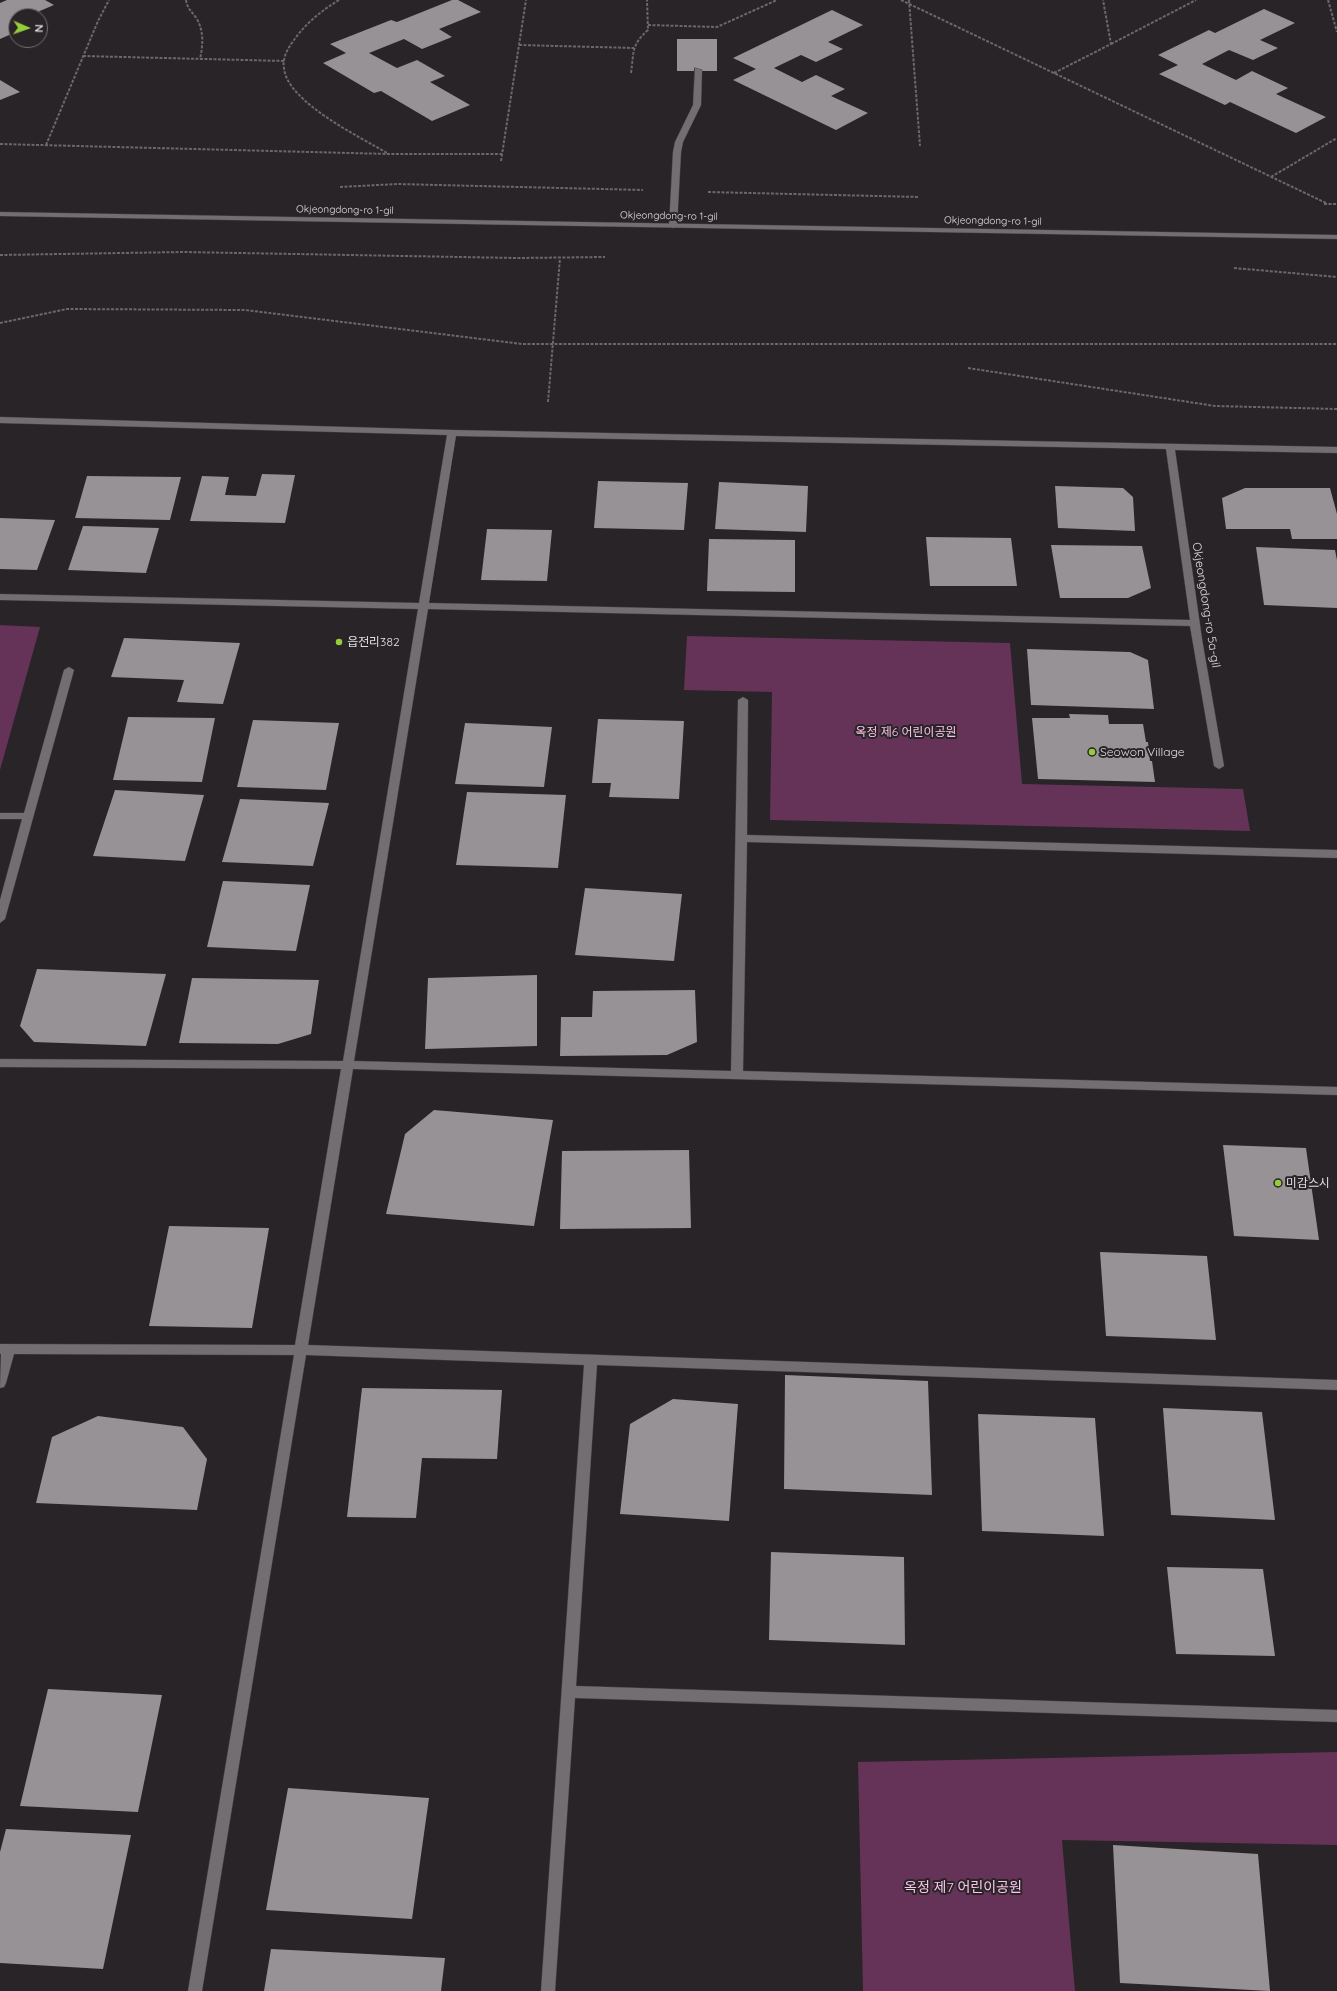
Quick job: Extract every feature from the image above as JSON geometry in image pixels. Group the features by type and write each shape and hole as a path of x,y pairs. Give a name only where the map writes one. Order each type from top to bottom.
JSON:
{"street":[{"path":"673,226 677,152 681,137 697,105 698,70"},
{"name":"Okjeongdong-ro 1-gil","path":"0,214 1337,237"},
{"path":"0,420 452,433 1337,450"},
{"path":"195,1991 452,433"},
{"name":"Okjeongdong-ro 5a-gil","path":"1170,447 1219,766"},
{"path":"0,597 1196,623"},
{"path":"0,919 69,670"},
{"path":"737,1075 742,838 743,700"},
{"path":"0,816 28,816"},
{"path":"742,838 1337,854"},
{"path":"0,1062 348,1065 1337,1090"},
{"path":"0,1383 4,1349 300,1350 1337,1385"},
{"path":"548,1991 591,1360"},
{"path":"569,1692 1337,1716"}],"path":[{"path":"46,146 83,56 109,0"},
{"path":"186,0 186,6 199,23 204,33 204,43 200,59"},
{"path":"339,0 325,8 301,29 286,51 284,70 297,94 324,115 388,154"},
{"path":"501,161 526,0"},
{"path":"632,73 634,48 637,40 648,30 647,0"},
{"path":"648,25 717,27 777,0"},
{"path":"901,0 1326,204"},
{"path":"909,0 920,146"},
{"path":"1103,0 1111,44"},
{"path":"1054,73 1196,0"},
{"path":"1328,0 1337,32"},
{"path":"519,46 634,48"},
{"path":"83,56 285,61"},
{"path":"1270,177 1337,138"},
{"path":"0,144 388,154 502,154"},
{"path":"0,254 84,251 366,254 560,259 606,257"},
{"path":"545,435 554,343 560,252"},
{"path":"1233,268 1337,277"},
{"path":"0,322 67,309 245,310 522,344 1337,344"},
{"path":"968,368 1215,406 1337,409"}],"green space":[{"path":"0,625 40,627 0,770"},
{"name":"옥정 제6 어린이공원","path":"687,636 1010,643 1022,784 1243,789 1250,831 770,820 772,692 684,690"},
{"name":"옥정 제7 어린이공원","path":"1337,1752 1337,1845 1062,1840 1075,1991 863,1991 858,1762"}],"building":[{"path":"7,0 45,0 54,5 47,8 8,8 8,36 0,39 0,3"},
{"path":"452,0 458,0 481,12 439,29 452,37 422,49 404,39 369,53 397,68 417,60 445,76 430,82 470,105 432,121 381,91 374,93 323,63 346,53 330,44 391,20 397,22"},
{"path":"1264,9 1295,23 1260,40 1278,48 1253,60 1229,50 1202,64 1236,80 1252,71 1288,88 1276,94 1326,117 1296,133 1230,102 1225,105 1159,74 1178,65 1158,55 1209,30 1215,33"},
{"path":"832,10 863,25 828,42 843,49 816,62 801,55 774,68 802,82 816,75 845,89 831,96 868,113 836,130 733,80 756,69 733,58"},
{"path":"677,39 717,39 717,71 677,71"},
{"path":"0,80 20,92 0,100"},
{"path":"262,474 295,475 285,523 190,521 202,476 229,477 225,495 256,496"},
{"path":"87,476 181,477 170,520 75,518"},
{"path":"598,481 688,483 684,530 594,528"},
{"path":"719,482 808,486 806,532 715,529"},
{"path":"1055,486 1123,488 1133,497 1135,531 1058,528"},
{"path":"1245,488 1330,488 1337,514 1337,539 1292,539 1290,529 1226,529 1222,498"},
{"path":"0,518 55,520 37,570 0,569"},
{"path":"83,526 159,528 146,573 68,570"},
{"path":"487,529 552,530 547,581 481,580"},
{"path":"926,537 1011,538 1017,586 930,586"},
{"path":"709,539 795,540 795,592 707,591"},
{"path":"1051,545 1142,546 1151,588 1128,598 1060,598"},
{"path":"1256,547 1335,550 1337,560 1337,608 1264,605"},
{"path":"124,638 240,643 223,704 177,702 184,680 111,677"},
{"path":"1027,649 1130,652 1148,660 1154,709 1031,705"},
{"name":"Seowon Village","path":"1069,714 1108,715 1109,724 1143,724 1146,742 1148,742 1150,761 1152,761 1155,782 1038,779 1032,718 1070,718"},
{"path":"128,717 215,718 202,782 113,780"},
{"path":"598,719 684,721 679,799 609,797 611,783 592,783"},
{"path":"253,720 339,723 326,790 237,787"},
{"path":"465,723 552,727 544,787 455,784"},
{"path":"115,790 204,795 185,861 93,856"},
{"path":"467,792 566,795 558,868 456,865"},
{"path":"240,799 329,803 313,866 222,862"},
{"path":"223,881 310,885 296,951 207,947"},
{"path":"585,888 682,894 674,961 575,955"},
{"path":"37,969 166,974 146,1046 34,1042 20,1026"},
{"path":"537,975 537,1046 425,1049 428,978"},
{"path":"192,978 319,980 311,1034 278,1044 179,1043"},
{"path":"695,990 697,1042 667,1055 560,1056 561,1017 592,1017 593,991"},
{"path":"434,1110 553,1120 534,1226 386,1214 405,1134"},
{"path":"1223,1145 1306,1148 1319,1240 1234,1236"},
{"path":"689,1150 691,1228 560,1229 562,1151"},
{"path":"169,1226 269,1228 252,1328 149,1326"},
{"path":"1100,1252 1207,1256 1216,1340 1106,1336"},
{"path":"785,1375 928,1381 932,1495 784,1489"},
{"path":"362,1388 502,1390 497,1459 422,1458 416,1518 347,1517"},
{"path":"673,1399 738,1404 729,1521 620,1514 630,1424"},
{"path":"1163,1408 1262,1412 1275,1520 1171,1515"},
{"path":"978,1414 1095,1418 1104,1536 982,1531"},
{"path":"98,1416 183,1427 207,1459 197,1510 36,1503 52,1437"},
{"path":"771,1552 904,1557 905,1645 769,1640"},
{"path":"1167,1567 1263,1569 1275,1656 1176,1654"},
{"path":"48,1689 162,1695 138,1812 20,1806"},
{"path":"288,1788 429,1798 412,1919 266,1910"},
{"path":"6,1829 131,1835 103,1969 0,1963 0,1852"},
{"path":"1113,1845 1258,1854 1270,1991 1120,1983"},
{"path":"271,1949 445,1958 441,1991 264,1991"}],"place":[{"name":"읍전리382","path":"339,642"},
{"name":"Seowon Village","path":"1092,752"},
{"name":"미감스시","path":"1278,1183"}]}
